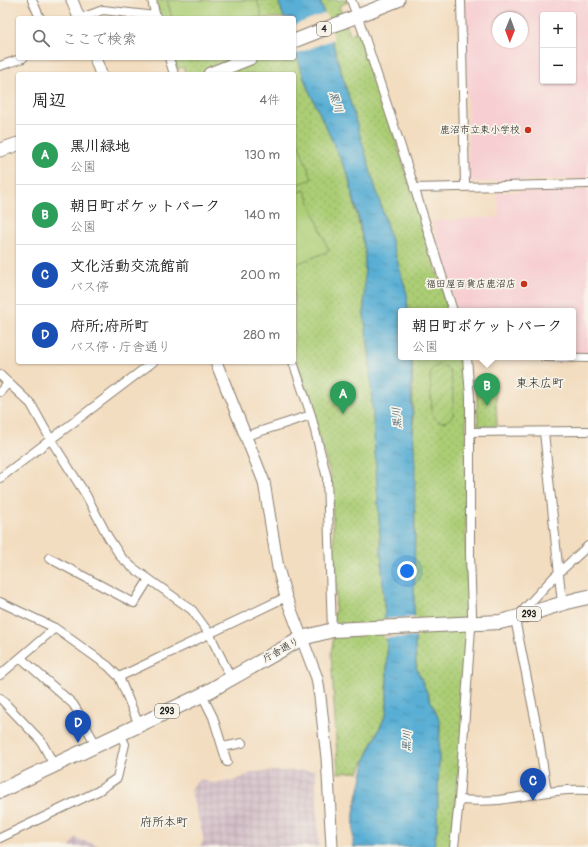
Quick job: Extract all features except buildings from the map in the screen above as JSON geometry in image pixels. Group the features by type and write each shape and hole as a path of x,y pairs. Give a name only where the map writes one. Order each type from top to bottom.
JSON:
{"highway":[{"name":"庁舎通り","path":"0,791 202,695 302,638 333,630 500,622 515,619 562,603 588,597"}],"main road":[{"name":"4","path":"296,40 398,0"},
{"path":"215,72 245,60"},
{"path":"0,150 16,145"}],"street":[{"path":"32,0 39,16"},
{"path":"72,0 79,16"},
{"path":"152,0 156,16"},
{"path":"351,0 355,16 364,33 451,308"},
{"path":"461,0 465,186"},
{"path":"86,16 103,10 148,16"},
{"path":"0,66 17,60"},
{"path":"96,60 100,72"},
{"path":"170,60 173,72"},
{"path":"414,188 588,184"},
{"path":"576,358 588,358"},
{"path":"454,847 459,800 470,623 470,397 467,360"},
{"path":"0,478 150,364"},
{"path":"217,364 264,482 276,562 286,597 313,666 320,696 327,758 332,847"},
{"path":"294,364 311,416 327,478 333,630"},
{"path":"0,375 31,404 51,440 86,495 108,537 121,557 192,610 209,633 231,678"},
{"path":"0,392 8,382"},
{"path":"246,436 311,416"},
{"path":"470,432 588,431"},
{"path":"544,432 562,603"},
{"path":"547,792 538,733 515,619 559,573 588,546"},
{"path":"49,558 134,603 149,579"},
{"path":"119,678 209,633 286,597"},
{"path":"0,602 55,628 108,666 119,678 139,725"},
{"path":"0,675 55,628"},
{"path":"21,658 73,704 96,745"},
{"path":"202,695 213,717 223,747 224,760"},
{"path":"0,698 41,741 54,765"},
{"path":"0,838 98,790 117,778 125,744 120,734"},
{"path":"223,747 242,743"},
{"path":"459,800 498,800 547,792 579,789 588,790"}],"shaded area":[{"name":"鹿沼市立東小学校","path":"465,0 588,0 588,179 469,182"},
{"path":"588,189 588,353 576,353 576,308 456,308 432,221 499,217 497,192"},
{"path":"315,770 319,847 200,847 204,839 190,789 200,779 211,783 234,781 253,772"},
{"path":"75,838 104,847 70,847"}],"green space":[{"path":"156,0 278,0 283,16 160,16"},
{"path":"167,0 257,0 261,13 261,16 171,16"},
{"path":"320,0 347,0 348,2 339,6 350,34 359,31 399,151 448,308 408,308 407,294"},
{"path":"296,54 306,84 348,175 365,252 364,315 369,351 387,652 387,712 359,772 338,773 331,653 333,641 332,621 335,612 336,590 331,477 296,359 296,72 185,72 183,67 177,70 174,60 296,60"},
{"path":"296,137 312,179 296,185"},
{"path":"305,190 329,251 296,264 296,193"},
{"path":"412,360 462,360 466,389 466,565 469,613 467,615 468,634 460,759 451,847 434,847 437,828 440,722 416,667 414,608 415,527"},
{"path":"438,365 444,366 449,370 452,385 453,415 445,422 438,421 433,416 432,412 430,376 432,369"},
{"path":"495,378 497,426 478,426 476,379"}],"water":[{"name":"黒川","path":"278,0 320,0 407,294 408,308 398,308 398,360 412,360 411,391 415,466 414,608 416,667 440,722 437,828 434,847 353,847 354,812 366,758 387,712 387,652 369,351 364,315 365,252 348,175 306,84 296,54 296,16 283,16"}],"pier":[{"path":"326,13 334,39 296,54 296,24"},
{"path":"417,617 418,637 384,638 383,619"}],"place":[{"name":"鹿沼市立東小学校","path":"528,130"},
{"name":"福田屋百貨店鹿沼店","path":"524,284"},
{"name":"朝日町ポケットパーク","path":"487,406"},
{"name":"黒川緑地","path":"343,414"},
{"name":"府所;府所町","path":"78,743"},
{"name":"文化活動交流館前","path":"533,801"}],"district":[{"name":"東末広町","path":"540,383"},
{"name":"府所本町","path":"164,822"}]}
